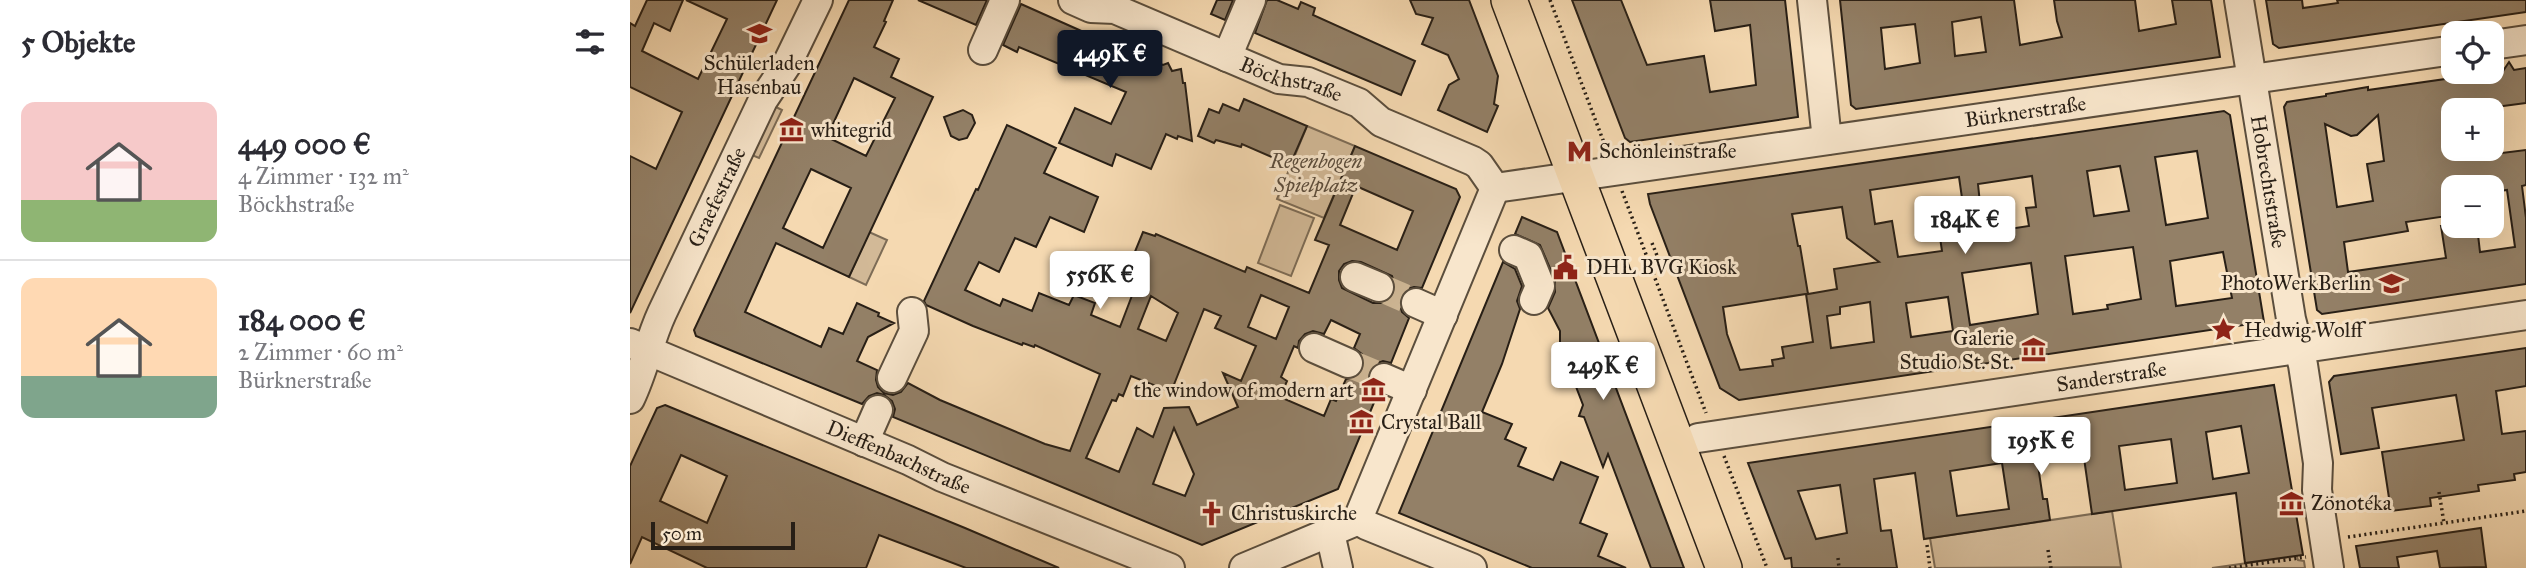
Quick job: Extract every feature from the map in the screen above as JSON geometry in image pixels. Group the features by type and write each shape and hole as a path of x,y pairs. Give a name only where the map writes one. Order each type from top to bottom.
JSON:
{"main road":[{"path":"1509,0 1709,435 1747,568"},
{"path":"1532,0 1588,175 1724,568"}],"street":[{"name":"Graefestraße","path":"630,399 643,371 639,347 662,313 763,100 787,64 818,0"},
{"path":"983,50 1005,0"},
{"name":"Böckhstraße","path":"1073,0 1091,8 1115,9 1279,79 1308,82 1359,103 1381,122 1473,161 1495,188"},
{"path":"1227,57 1251,0"},
{"path":"1812,0 1828,140"},
{"name":"Hobrechtstraße","path":"2239,0 2318,463 2318,562"},
{"path":"2504,43 2526,40"},
{"name":"Bürknerstraße","path":"1588,175 2441,52"},
{"path":"1466,557 1366,525 1360,519 1360,514 1495,188 1588,175"},
{"path":"1476,235 1528,256 1540,286 1534,300"},
{"path":"1416,303 1443,315"},
{"path":"892,378 914,331 912,312"},
{"name":"Sanderstraße","path":"1709,435 2526,315"},
{"name":"Dieffenbachstraße","path":"639,347 955,483 1170,568"},
{"path":"1314,348 1348,363"},
{"path":"1384,378 1412,390"},
{"path":"864,442 877,410"},
{"path":"1244,568 1360,519"},
{"path":"1330,533 1338,568"}],"path":[{"path":"1550,0 1601,133"},
{"path":"1630,214 1709,435 1767,568"},
{"path":"1652,243 1660,269 1668,266"},
{"path":"2439,492 2444,523"},
{"path":"2354,535 2526,511"},
{"path":"1927,545 1930,568"},
{"path":"2048,550 2051,568"},
{"path":"1838,558 1839,568"},
{"path":"2230,568 2287,559 2318,562"},
{"path":"2287,559 2288,568"}],"green space":[{"path":"772,105 782,110 759,158 747,153"},
{"name":"Regenbogen Spielplatz","path":"1307,126 1355,146 1324,218 1277,199"},
{"path":"1280,205 1314,218 1291,276 1258,263"},
{"path":"869,232 887,240 866,285 849,277"},
{"path":"2112,511 2121,567 1935,568 1930,538"},
{"path":"2297,556 2298,560 2304,561 2305,568 2212,568"}],"building":[{"path":"647,0 683,0 670,31 654,23 642,51 698,79 727,19 686,0 777,0 630,313 630,156 656,169 682,112 630,87 630,23 635,26"},
{"path":"849,0 893,0 874,47 899,59 891,77 933,97 849,277 776,243 745,312 821,347 829,328 843,334 857,303 879,313 878,316 894,323 868,337 857,361 877,370 878,387 884,393 893,395 901,392 908,383 940,400 1045,444 1070,451 1100,374 1035,345 1022,345 973,326 926,305 924,301 1007,125 1056,148 1044,173 1098,197 1084,232 1050,217 1036,247 1015,238 999,272 979,262 965,290 1000,306 1003,299 1032,311 1039,293 1069,305 1074,295 1095,303 1091,315 1120,327 1144,264 1132,259 1143,232 1155,236 1156,234 1245,272 1247,267 1309,293 1329,245 1315,240 1355,146 1456,189 1460,197 1422,288 1407,289 1401,297 1402,312 1409,318 1391,363 1383,361 1375,364 1369,372 1370,387 1378,393 1338,489 1202,545 893,417 895,409 892,401 884,395 877,393 869,396 862,404 696,336 694,330","holes":["854,78 895,98 866,156 827,137","811,169 851,188 823,248 783,228","1356,186 1413,211 1397,250 1340,225","1361,262 1392,276 1395,293 1390,300 1373,303 1342,288 1339,271 1344,264","1261,295 1289,307 1276,339 1248,327","1151,296 1178,313 1166,341 1138,329","1204,309 1221,316 1215,328 1256,346 1241,381 1223,373 1238,407 1197,425 1189,407 1164,408 1153,437 1137,428 1119,472 1086,458 1112,400 1116,401 1119,394 1123,396 1131,376 1171,392","1331,320 1360,334 1354,348 1362,354 1365,362 1358,376 1346,379 1336,401 1331,399 1324,416 1280,397 1287,381 1281,377 1294,346 1298,348 1299,341 1305,334 1313,331 1324,334","1174,428 1194,474 1185,496 1153,484"]},
{"path":"918,0 987,0 976,25"},
{"path":"1217,0 1233,0 1225,20 1211,14"},
{"path":"1267,0 1277,0 1298,9 1301,2 1315,8 1313,15 1415,61 1401,95 1255,33"},
{"path":"1410,0 1469,0 1498,76 1494,104 1498,106 1487,132 1438,110 1449,85 1459,79 1448,55 1422,44 1433,18 1416,14"},
{"path":"1572,0 1621,0 1647,65 1704,56 1710,92 1756,85 1750,25 1715,31 1710,0 1785,0 1798,117 1630,142 1625,138"},
{"path":"1840,0 2014,0 2020,45 2062,37 2054,0 2135,0 2139,31 2176,24 2172,0 2211,0 2220,57 1856,109 1851,105","holes":["1981,17 1986,52 1955,56 1952,22","1915,24 1920,63 1885,69 1881,28"]},
{"path":"2266,0 2302,0 2303,8 2338,3 2337,0 2526,0 2526,12 2464,21 2441,21 2441,24 2279,48 2273,44"},
{"path":"1021,4 1163,65 1168,63 1172,71 1181,69 1192,141 1166,134 1151,169 1116,154 1112,166 1059,143 1075,108 1111,124 1126,92 1019,47 1017,52 1003,45"},
{"path":"2509,62 2514,70 2526,68 2526,103 2504,106 2504,98 2441,98 2441,161 2504,161 2504,153 2526,150 2526,185 2522,186 2526,218 2526,284 2322,314 2317,310 2284,107 2287,102 2326,94 2368,87 2368,90 2441,80 2441,84 2504,84 2504,70","holes":["2378,115 2384,161 2367,164 2373,201 2337,207 2325,124 2351,136 2357,135"]},
{"path":"1244,99 1307,126 1290,165 1242,144 1241,147 1216,140 1214,143 1198,136 1209,109 1219,113 1223,104 1239,111"},
{"path":"963,110 972,115 975,123 967,138 959,140 951,136 944,117"},
{"path":"2224,111 2230,115 2264,322 1739,400 1720,388 1648,194","holes":["2197,151 2208,218 2166,225 2155,157","2120,166 2129,211 2094,216 2087,171","2032,176 2036,207 2026,208 2029,226 1983,233 1978,184","1959,177 1965,219 1938,224 1942,251 1898,257 1892,221 1875,224 1870,190","1842,207 1847,238 1879,262 1834,269 1837,289 1808,294 1792,214","2133,247 2141,299 2107,305 2108,309 2073,314 2065,256","2223,252 2232,298 2176,306 2170,261","2031,263 2038,314 1970,325 1962,273","1806,294 1813,342 1782,347 1784,358 1772,360 1773,366 1740,370 1727,334 1723,307","1948,297 1953,331 1911,337 1906,303","1870,302 1874,342 1831,348 1827,316 1840,314 1840,307"]},
{"path":"1522,217 1557,232 1684,568 1651,568 1608,454 1603,467 1584,417 1579,416 1583,405 1560,345 1560,331 1548,308 1555,292 1555,280 1540,245 1515,234"},
{"path":"1503,262 1515,269 1522,286 1517,301 1520,309 1502,364 1482,412 1512,424 1505,439 1526,448 1518,466 1553,480 1561,462 1598,477 1580,523 1607,534 1598,556 1626,568 1532,568 1399,513"},
{"path":"2526,348 2526,386 2496,391 2502,434 2526,431 2526,472 2514,474 2515,480 2478,485 2479,491 2430,498 2431,506 2391,511 2382,452 2464,440 2456,395 2372,408 2379,448 2341,454 2329,382 2334,376"},
{"path":"2274,385 2303,555 2245,563 2236,493 2092,514 2083,451 2037,459 2043,499 2047,499 2050,520 1924,539 1915,473 1874,479 1881,531 1891,530 1897,568 1792,568 1791,558 1785,559 1748,463","holes":["2241,426 2249,473 2213,479 2206,432","2171,439 2177,483 2125,490 2119,446","2002,463 2009,509 1957,516 1950,471","1840,485 1847,533 1816,539 1798,491"]},
{"path":"665,405 1059,568 966,568 879,535 866,568 707,568 642,537 630,564 630,466 657,408","holes":["681,455 727,476 707,523 660,501"]},
{"path":"2481,528 2486,567 2440,568 2437,551 2397,557 2399,568 2360,568 2356,546"}],"tunnel":[{"path":"1379,287 1416,303"},
{"path":"1348,363 1384,378"}],"place":[{"name":"Schülerladen Hasenbau","path":"759,34"},
{"name":"whitegrid","path":"791,130"},
{"name":"Schönleinstraße","path":"1579,151"},
{"name":"DHL BVG Kiosk","path":"1566,267"},
{"name":"PhotoWerkBerlin","path":"2391,283"},
{"name":"Hedwig Wolff","path":"2224,330"},
{"name":"Galerie Studio St. St.","path":"2034,350"},
{"name":"the window of modern art","path":"1374,390"},
{"name":"Crystal Ball","path":"1361,422"},
{"name":"Zönotéka","path":"2291,503"},
{"name":"Christuskirche","path":"1211,513"}]}
